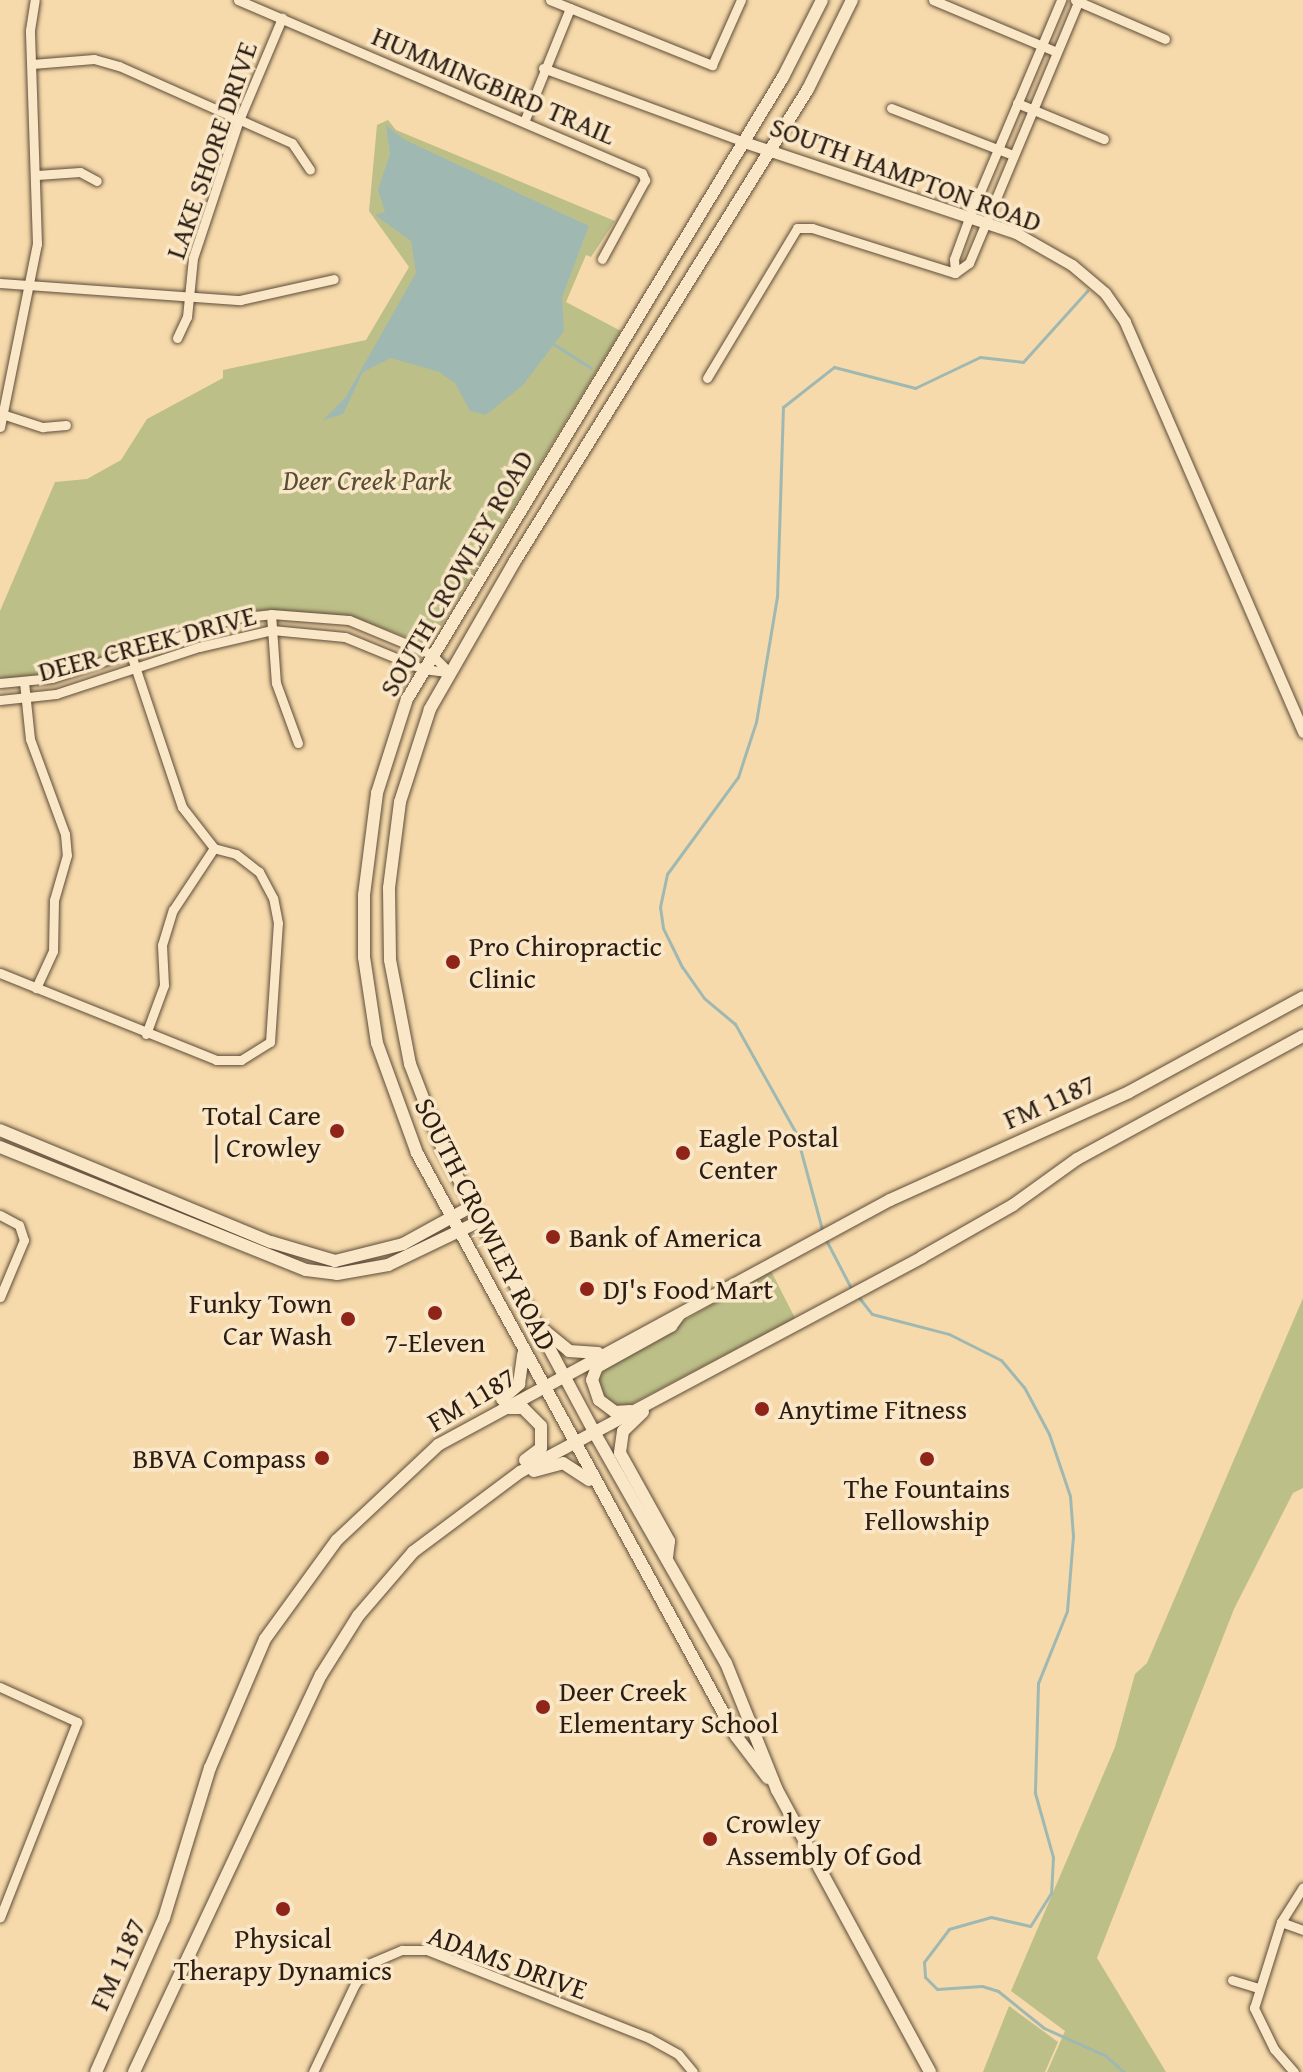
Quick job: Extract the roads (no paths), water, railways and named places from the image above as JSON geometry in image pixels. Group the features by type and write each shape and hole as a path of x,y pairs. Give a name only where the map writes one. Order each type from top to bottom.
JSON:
{"main road":[{"name":"SOUTH CROWLEY ROAD","path":"777,1790 736,1736 450,1218 396,1102 370,1003 364,945 368,842 390,748 423,669 744,142 822,0"},
{"name":"SOUTH CROWLEY ROAD","path":"852,0 771,151 449,672 411,759 400,800 389,888 395,998 410,1064 443,1150 594,1432 737,1687 777,1790 930,2072"},
{"name":"FM 1187","path":"96,2072 164,1918 210,1768 265,1639 337,1540 438,1445 562,1373 890,1200 1129,1092 1303,997"},
{"path":"370,1003 395,998"},
{"name":"FM 1187","path":"134,2072 321,1675 358,1616 399,1566 455,1516 520,1472 922,1257 1013,1205 1077,1159 1303,1036"},
{"path":"0,1130 271,1242 335,1261 378,1254 474,1205"},
{"path":"0,1147 267,1256 337,1274 388,1265 482,1220"},
{"path":"335,1261 337,1274"},
{"path":"639,1408 608,1409 596,1393 594,1373 604,1361 671,1326 680,1312"},
{"path":"537,1327 569,1351 601,1353"},
{"path":"667,1558 669,1541 622,1461 623,1431 639,1415 765,1348 772,1337"},
{"path":"438,1445 443,1436 513,1391 524,1364 522,1347"},
{"path":"399,1566 404,1553 443,1516 541,1448 541,1426 529,1411 517,1406 491,1412"},
{"path":"520,1472 563,1463 581,1471 599,1489"},
{"path":"679,1630 700,1617"}],"street":[{"path":"0,427 5,415 37,244 32,64 35,0"},
{"name":"HUMMINGBIRD TRAIL","path":"238,0 642,173 645,180 602,259"},
{"path":"550,0 712,65 741,0"},
{"path":"933,0 1057,52"},
{"path":"955,273 954,259 969,218 1061,0"},
{"path":"955,273 969,263 1077,0 1165,39"},
{"path":"524,122 543,68 570,8"},
{"name":"LAKE SHORE DRIVE","path":"177,338 187,317 193,258 239,120 282,18"},
{"path":"32,64 94,59 119,66 292,143 310,170"},
{"name":"SOUTH HAMPTON ROAD","path":"543,68 744,142 1016,233 1072,265 1118,309 1303,732"},
{"path":"1017,103 1104,139"},
{"path":"891,108 1013,155"},
{"path":"37,175 80,172 97,181"},
{"path":"707,378 797,228 812,228 955,273"},
{"path":"0,283 253,299 334,279"},
{"path":"5,415 43,427 66,425"},
{"path":"271,614 276,683 298,743"},
{"name":"DEER CREEK DRIVE","path":"0,683 52,678 235,618 271,614 349,620 431,654 449,672"},
{"name":"DEER CREEK DRIVE","path":"0,700 71,690 239,635 272,630 345,637 423,669 449,672"},
{"path":"0,973 146,1034 229,1062 254,1055 270,1042 278,923 273,898 249,863 214,848 182,807 130,652"},
{"path":"24,682 30,739 65,834 67,855 54,900 53,951 36,988"},
{"path":"146,1034 164,985 162,945 173,910 214,848"},
{"path":"0,1215 23,1230 0,1297"},
{"path":"0,1687 77,1722 0,1917"},
{"path":"1303,1887 1281,1922 1258,1988 1256,2017 1294,2072 1303,2062"},
{"path":"1281,1922 1303,1930"},
{"name":"ADAMS DRIVE","path":"313,2072 355,1984 371,1963 402,1950 427,1950 649,2038 678,2054 693,2072"},
{"path":"1232,1980 1258,1988"}],"water":[{"path":"386,125 405,140 589,226 562,297 564,331 523,385 486,415 470,411 455,383 439,372 391,358 363,372 343,414 323,420 345,398 416,273 411,241 375,215 385,212 378,190 390,154"}],"waterway":[{"path":"823,1233 796,1133 735,1024 704,998 682,967 663,928 660,907 667,874 738,777 756,722 777,597 783,407 834,367 915,388 980,357 1023,362 1087,291"},
{"path":"552,343 591,368"},
{"path":"826,1240 852,1290"},
{"path":"857,1295 872,1314 949,1334 1001,1360 1024,1387 1049,1434 1070,1496 1073,1536 1067,1611 1038,1683 1035,1793 1053,1857 1051,1893 1030,1926 991,1917 949,1929 924,1962 925,1977 937,1989 982,1986 998,1991 1044,2028 1106,2056 1124,2072"}],"place":[{"name":"Pro Chiropractic Clinic","path":"453,962"},
{"name":"Total Care | Crowley","path":"337,1131"},
{"name":"Eagle Postal Center","path":"683,1153"},
{"name":"Bank of America","path":"553,1237"},
{"name":"DJ's Food Mart","path":"587,1289"},
{"name":"7-Eleven","path":"435,1313"},
{"name":"Funky Town Car Wash","path":"348,1319"},
{"name":"Anytime Fitness","path":"762,1409"},
{"name":"BBVA Compass","path":"322,1458"},
{"name":"The Fountains Fellowship","path":"927,1459"},
{"name":"Deer Creek Elementary School","path":"543,1707"},
{"name":"Crowley Assembly Of God","path":"710,1839"},
{"name":"Physical Therapy Dynamics","path":"283,1909"}],"park label":[{"name":"Deer Creek Park","path":"367,480"}]}
